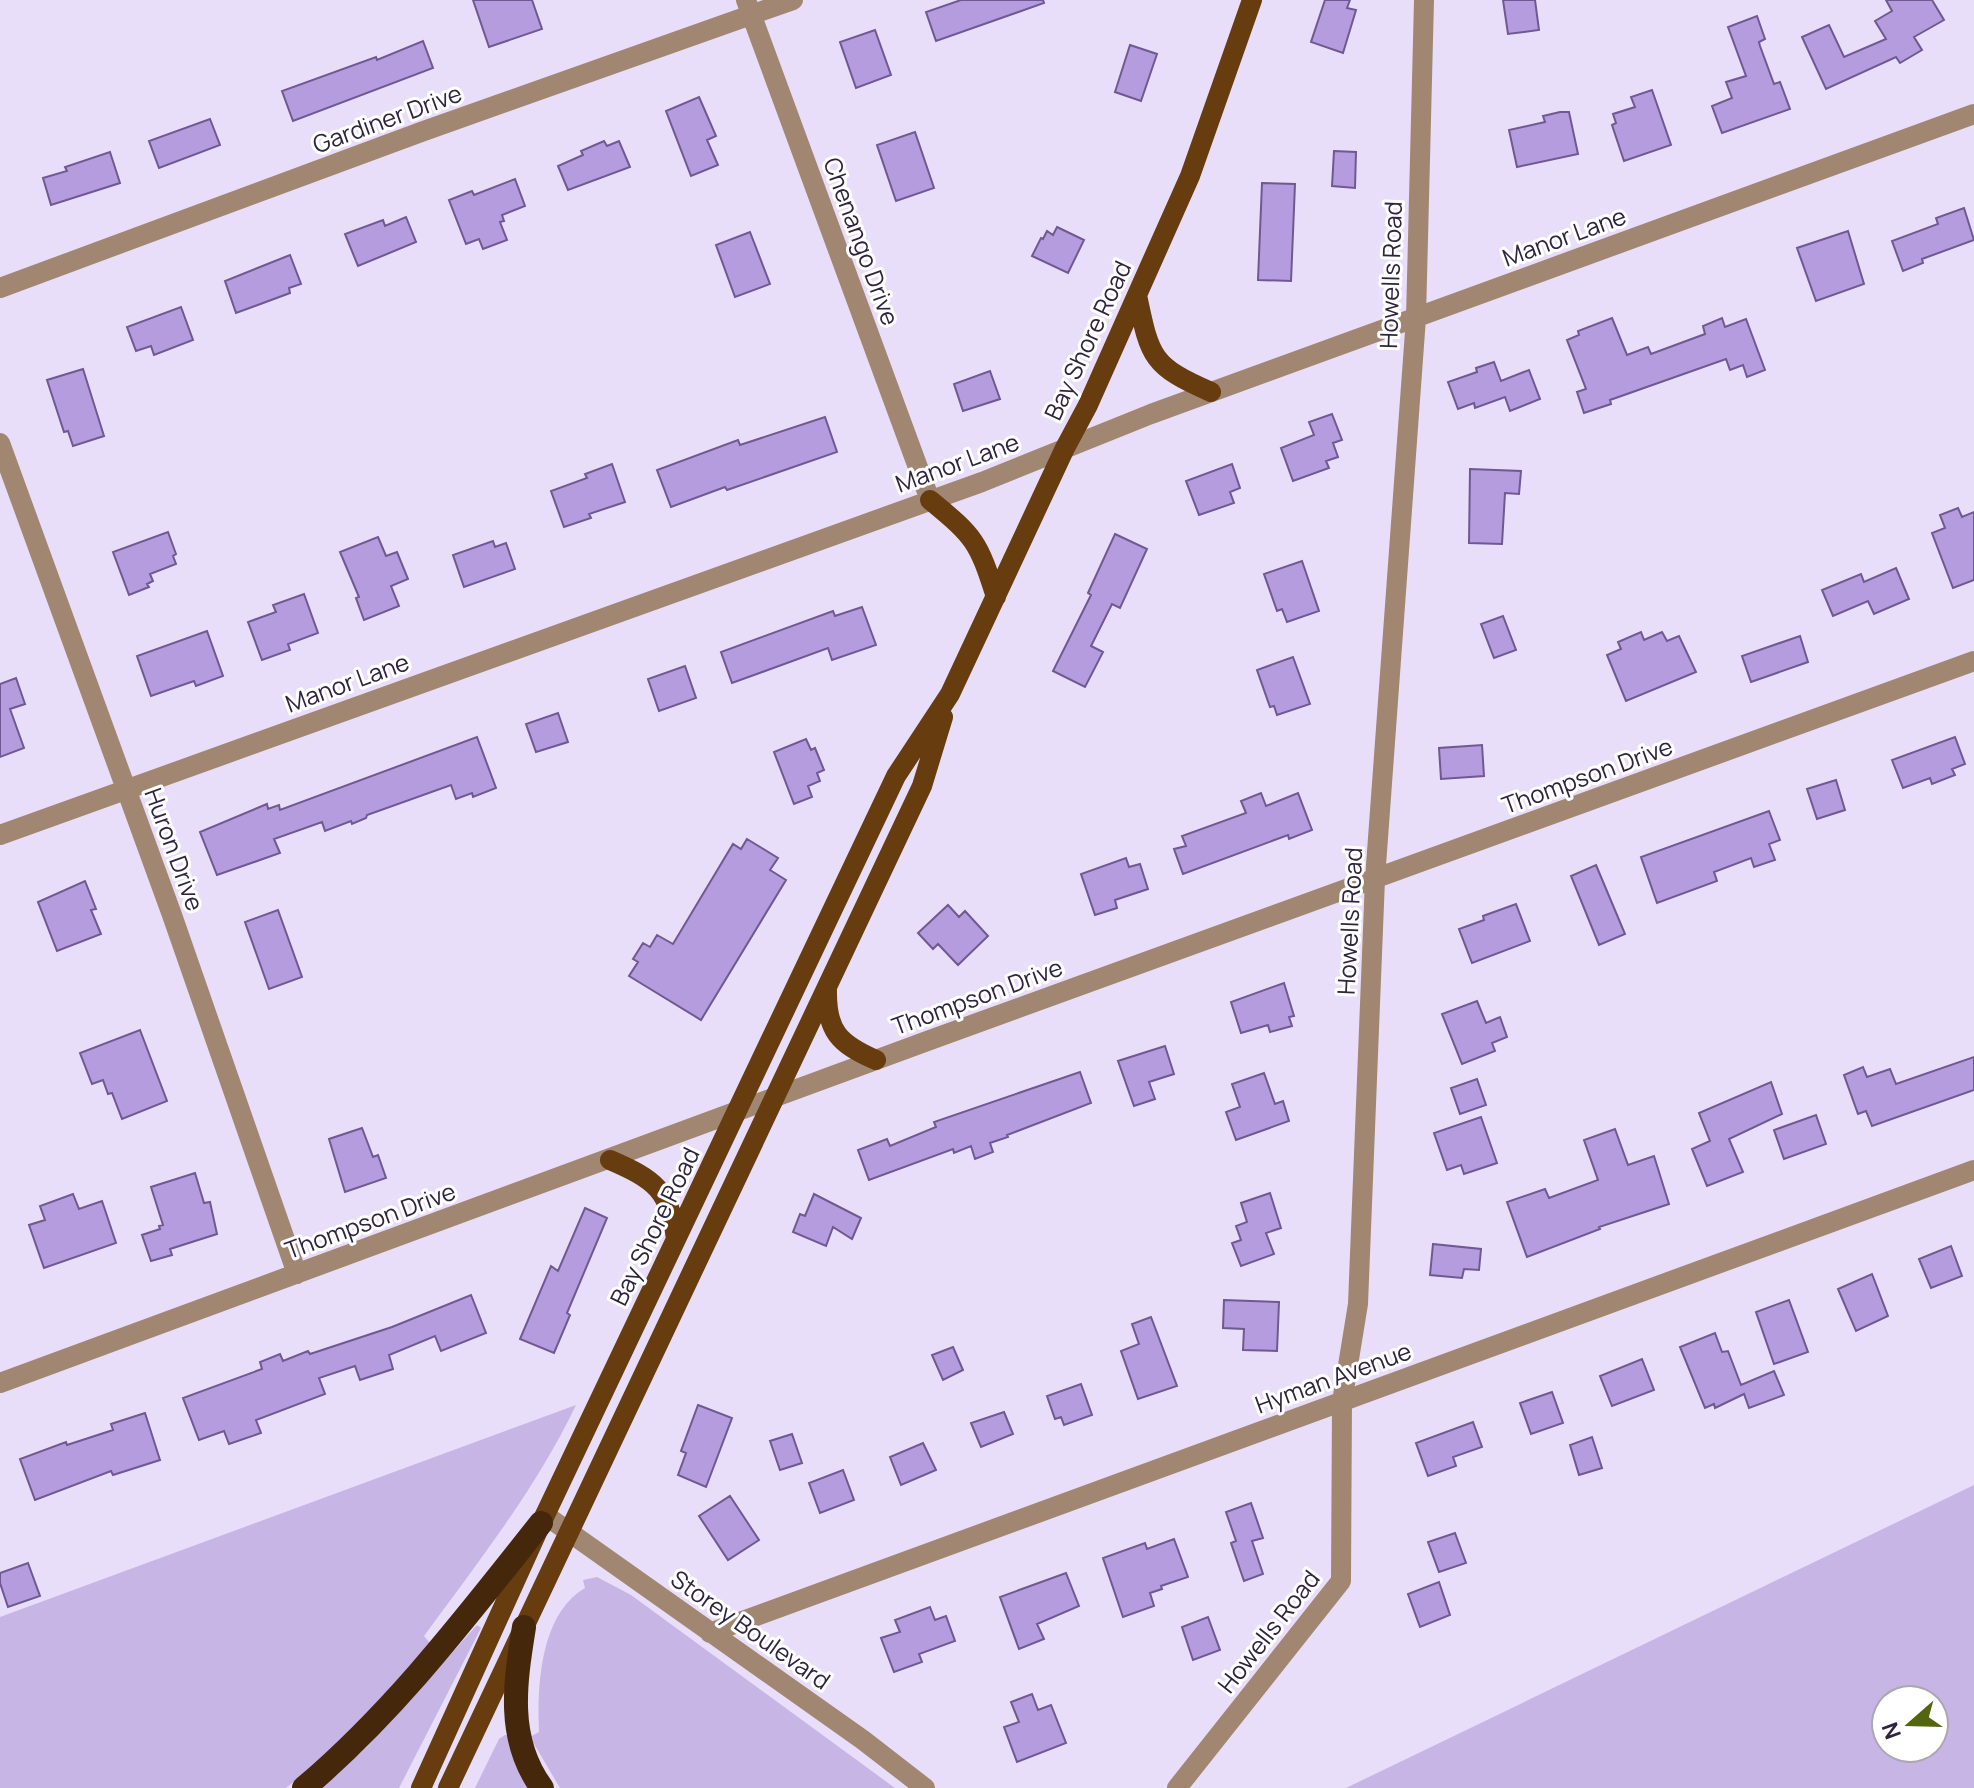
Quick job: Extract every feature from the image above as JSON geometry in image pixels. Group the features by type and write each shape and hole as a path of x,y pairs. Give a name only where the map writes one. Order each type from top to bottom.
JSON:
{"highway":[{"path":"304,1788 362,1735 417,1677 543,1519"},
{"path":"524,1627 517,1683 517,1731 523,1755 542,1788"}],"main road":[{"name":"Bay Shore Road","path":"421,1788 543,1519 896,776 950,694 1088,405 1190,176 1252,0"},
{"path":"1137,295 1148,342 1157,361 1178,378 1211,392"},
{"path":"930,500 972,536 983,557 996,597"},
{"name":"Bay Shore Road","path":"448,1788 922,786 950,694"},
{"path":"827,987 827,1006 833,1027 848,1046 876,1060"},
{"path":"610,1160 645,1176 660,1190 671,1211 676,1240"}],"street":[{"name":"Gardiner Drive","path":"0,288 748,8 793,0"},
{"name":"Howells Road","path":"1177,1788 1341,1581 1342,1402 1358,1304 1375,879 1416,318 1424,0"},
{"name":"Chenango Drive","path":"748,8 930,500"},
{"name":"Manor Lane","path":"0,835 1018,469 1211,392 1974,114"},
{"name":"Huron Drive","path":"0,443 172,915 297,1274"},
{"name":"Thompson Drive","path":"0,1383 876,1060 1974,661"},
{"name":"Hyman Avenue","path":"710,1633 1974,1170"},
{"name":"Storey Boulevard","path":"543,1519 568,1533 863,1740 925,1788"}],"shaded area":[{"path":"576,1405 525,1495 424,1636 430,1643 340,1743 286,1788 0,1788 0,1617"},
{"path":"1974,1485 1974,1788 1346,1788"},
{"path":"597,1577 631,1595 895,1788 560,1788 530,1737 539,1732 544,1652 559,1615 570,1600 585,1588 583,1580"},
{"path":"477,1625 481,1628 399,1788 320,1788 367,1747"},
{"path":"511,1735 534,1788 475,1788 499,1739"}],"building":[{"path":"473,0 532,0 542,29 489,47"},
{"path":"961,0 1043,0 1044,3 936,41 926,12"},
{"path":"1325,0 1350,0 1347,8 1356,10 1343,53 1311,42"},
{"path":"1503,0 1535,0 1539,30 1508,34"},
{"path":"1886,0 1932,0 1944,20 1914,37 1922,50 1900,63 1896,57 1826,89 1802,37 1829,25 1844,57 1886,39 1875,21 1892,11"},
{"path":"1757,16 1765,39 1759,42 1760,46 1774,84 1780,82 1790,109 1722,133 1712,106 1732,98 1726,82 1746,76 1728,27"},
{"path":"875,30 891,75 856,88 840,42"},
{"path":"423,41 433,68 293,121 282,91 376,57 377,60"},
{"path":"1130,45 1157,54 1141,101 1115,92"},
{"path":"1652,90 1671,145 1624,161 1612,125 1616,123 1613,114 1635,107 1631,97"},
{"path":"699,97 716,136 707,140 718,165 691,176 666,111"},
{"path":"1569,112 1578,154 1517,167 1509,130 1545,122 1543,116"},
{"path":"210,119 220,145 159,168 149,141"},
{"path":"915,132 934,188 896,201 877,145"},
{"path":"604,141 607,146 619,141 630,167 568,190 558,166"},
{"path":"1334,151 1356,152 1355,188 1332,186"},
{"path":"110,152 120,183 51,205 43,178"},
{"path":"515,179 525,206 502,215 504,221 500,222 507,240 483,249 479,239 466,244 449,200 472,191 474,195"},
{"path":"1262,183 1295,184 1291,281 1258,280"},
{"path":"1964,208 1974,240 1922,259 1923,263 1903,271 1892,241 1938,224 1936,218"},
{"path":"406,217 416,242 358,266 345,234 383,220 385,226"},
{"path":"1057,227 1084,240 1068,273 1032,256 1047,231 1053,235"},
{"path":"1848,231 1864,284 1816,301 1797,248"},
{"path":"750,232 770,284 735,297 716,245"},
{"path":"290,255 301,284 289,288 290,293 236,313 225,281"},
{"path":"181,307 193,340 154,355 151,346 136,351 127,327"},
{"path":"1612,318 1627,355 1648,347 1651,354 1705,334 1703,326 1722,318 1725,327 1746,319 1765,370 1747,377 1743,365 1730,370 1726,359 1610,400 1611,404 1584,413 1577,392 1586,389 1567,340 1579,335 1578,331"},
{"path":"1494,362 1501,381 1529,370 1540,399 1510,411 1505,397 1475,408 1474,403 1458,409 1448,382"},
{"path":"83,369 104,436 73,446 68,431 64,432 47,380"},
{"path":"990,371 1000,399 963,411 954,384"},
{"path":"1332,414 1342,440 1333,443 1338,457 1326,461 1329,468 1293,481 1281,448 1314,435 1309,422"},
{"path":"825,417 837,452 671,507 657,470 738,440 740,445"},
{"path":"612,464 625,502 589,514 591,518 564,527 551,491 587,478 585,474"},
{"path":"1232,464 1240,488 1230,492 1234,503 1199,515 1186,481"},
{"path":"1470,469 1521,471 1519,494 1505,493 1502,544 1469,543"},
{"path":"1958,508 1962,517 1974,512 1974,580 1953,588 1932,533 1945,528 1940,515"},
{"path":"168,532 176,554 173,556 176,564 150,574 153,581 147,584 149,587 129,595 113,552"},
{"path":"1115,534 1147,549 1120,608 1112,604 1091,646 1103,652 1085,687 1053,671 1091,595 1088,593"},
{"path":"378,537 386,556 397,552 408,579 391,586 399,606 364,620 356,598 359,597 340,552"},
{"path":"493,541 495,547 506,543 515,569 464,587 453,555"},
{"path":"1302,561 1319,611 1287,622 1282,609 1277,611 1264,574"},
{"path":"1896,568 1909,599 1874,614 1868,601 1833,616 1822,590 1861,574 1864,582"},
{"path":"304,594 318,633 288,644 290,650 262,660 248,622 276,612 273,605"},
{"path":"862,607 876,645 832,660 828,648 732,683 721,652 833,611 835,616"},
{"path":"1503,616 1516,650 1494,658 1481,624"},
{"path":"207,631 223,676 196,686 194,681 151,696 137,656"},
{"path":"1641,632 1644,640 1662,632 1667,641 1679,636 1696,672 1626,701 1607,655 1621,649 1618,642"},
{"path":"1800,636 1808,662 1751,682 1742,656"},
{"path":"1293,657 1310,704 1277,715 1274,706 1270,707 1257,670"},
{"path":"685,666 696,698 659,711 648,679"},
{"path":"16,678 25,704 10,709 24,748 0,757 0,684"},
{"path":"558,713 568,742 536,752 526,724"},
{"path":"477,737 496,788 473,797 472,793 456,799 451,785 367,815 352,824 351,821 325,831 322,822 274,839 280,853 217,875 200,832 267,804 268,809 279,805 280,810"},
{"path":"1955,737 1965,764 1952,769 1955,775 1932,784 1930,778 1903,788 1892,760"},
{"path":"806,739 811,750 815,748 824,770 817,773 820,781 808,786 812,797 794,804 774,752"},
{"path":"1482,745 1484,776 1441,779 1439,748"},
{"path":"1836,780 1845,810 1817,819 1807,789"},
{"path":"1261,793 1266,806 1298,793 1312,830 1289,839 1288,835 1183,874 1174,849 1186,846 1182,836 1246,813 1241,801"},
{"path":"1769,811 1780,840 1769,844 1775,860 1754,867 1751,858 1714,872 1717,881 1657,903 1641,857"},
{"path":"747,839 778,858 770,870 786,880 701,1020 629,976 638,962 633,959 643,943 650,947 657,935 673,944 733,844 741,849"},
{"path":"1126,858 1129,867 1140,864 1148,889 1115,900 1117,908 1095,915 1081,874"},
{"path":"1596,865 1625,934 1599,945 1571,876"},
{"path":"85,881 96,909 91,910 101,934 57,951 38,902"},
{"path":"1516,904 1530,941 1472,963 1459,929"},
{"path":"948,905 959,917 965,911 988,936 958,965 938,944 933,949 918,933"},
{"path":"278,910 302,977 269,989 245,922"},
{"path":"1284,983 1294,1016 1289,1017 1292,1026 1270,1032 1268,1025 1241,1033 1231,1002"},
{"path":"1477,1001 1486,1023 1500,1017 1507,1037 1492,1043 1495,1051 1462,1064 1442,1014"},
{"path":"140,1030 167,1101 122,1119 103,1080 92,1084 80,1053"},
{"path":"1165,1046 1174,1074 1149,1082 1155,1099 1134,1106 1118,1061"},
{"path":"1974,1057 1974,1090 1872,1126 1866,1111 1858,1114 1844,1075 1863,1067 1867,1077 1890,1069 1896,1084"},
{"path":"1080,1072 1091,1103 990,1143 993,1152 975,1159 971,1146 954,1153 953,1149 869,1180 858,1150 887,1139 890,1146 936,1127 934,1122"},
{"path":"1264,1073 1275,1104 1283,1101 1289,1121 1236,1140 1226,1112 1240,1107 1232,1084"},
{"path":"1477,1079 1486,1105 1460,1114 1451,1088"},
{"path":"1771,1082 1782,1114 1729,1139 1743,1172 1707,1186 1692,1149 1710,1141 1699,1113"},
{"path":"1816,1115 1826,1144 1784,1159 1774,1130"},
{"path":"1481,1117 1497,1163 1464,1174 1461,1165 1447,1170 1434,1133"},
{"path":"362,1128 373,1157 378,1155 386,1178 345,1192 329,1139"},
{"path":"1615,1129 1628,1165 1654,1156 1669,1204 1599,1227 1527,1257 1507,1202 1545,1189 1549,1198 1598,1180 1584,1140"},
{"path":"195,1173 204,1203 210,1202 217,1234 170,1249 172,1255 151,1261 142,1235 163,1225 151,1187"},
{"path":"1270,1193 1281,1228 1266,1233 1274,1254 1241,1266 1232,1243 1241,1240 1236,1226 1247,1222 1241,1203"},
{"path":"73,1194 79,1209 102,1201 116,1243 44,1268 29,1225 45,1220 40,1206"},
{"path":"814,1194 861,1218 852,1239 833,1227 826,1246 793,1232 800,1214 805,1216"},
{"path":"585,1208 607,1218 567,1313 570,1315 554,1353 520,1339 551,1266 558,1271"},
{"path":"1433,1244 1481,1249 1479,1270 1464,1269 1462,1278 1430,1275"},
{"path":"1951,1246 1962,1276 1931,1288 1919,1259"},
{"path":"1872,1274 1888,1316 1856,1331 1838,1289"},
{"path":"471,1295 486,1333 441,1351 435,1336 389,1355 393,1369 360,1380 355,1366 319,1378 325,1394 256,1420 261,1433 229,1444 224,1431 199,1440 183,1398 262,1369 260,1362 280,1354 283,1361 308,1351 310,1354 392,1327"},
{"path":"1224,1300 1279,1302 1277,1351 1243,1350 1244,1329 1223,1328"},
{"path":"1789,1300 1808,1352 1774,1364 1756,1312"},
{"path":"1151,1317 1177,1386 1138,1399 1121,1351 1139,1344 1132,1324"},
{"path":"1715,1333 1722,1352 1728,1351 1741,1385 1774,1371 1784,1395 1749,1408 1744,1394 1715,1408 1714,1404 1705,1408 1680,1347"},
{"path":"953,1347 963,1370 943,1380 932,1355"},
{"path":"1642,1359 1654,1390 1612,1406 1600,1376"},
{"path":"1081,1384 1092,1415 1064,1425 1061,1417 1055,1419 1047,1396"},
{"path":"1552,1392 1563,1423 1531,1434 1520,1403"},
{"path":"698,1405 732,1418 706,1487 678,1475 686,1453 681,1451"},
{"path":"1004,1412 1013,1434 981,1447 971,1423"},
{"path":"145,1413 160,1460 113,1475 111,1471 35,1500 20,1459 66,1442 67,1445 113,1430 111,1424"},
{"path":"1473,1422 1482,1447 1453,1457 1456,1466 1428,1476 1416,1443"},
{"path":"792,1434 802,1463 780,1470 770,1441"},
{"path":"1592,1437 1602,1468 1579,1475 1570,1445"},
{"path":"923,1443 936,1470 901,1485 890,1457"},
{"path":"843,1470 854,1500 820,1513 809,1483"},
{"path":"730,1496 759,1540 728,1560 699,1516"},
{"path":"1251,1503 1263,1538 1252,1541 1263,1574 1244,1581 1231,1543 1236,1541 1226,1512"},
{"path":"1455,1533 1466,1563 1439,1572 1428,1542"},
{"path":"1174,1539 1188,1577 1150,1593 1154,1606 1123,1617 1103,1558 1145,1543 1147,1549"},
{"path":"28,1563 40,1596 8,1607 0,1573"},
{"path":"1066,1573 1079,1606 1037,1624 1044,1639 1019,1649 1000,1597"},
{"path":"1439,1582 1450,1615 1420,1627 1408,1594"},
{"path":"930,1607 935,1620 946,1616 955,1641 919,1654 922,1662 894,1672 881,1638 900,1632 895,1620"},
{"path":"1208,1617 1220,1650 1193,1660 1182,1627"},
{"path":"1032,1694 1038,1710 1051,1705 1066,1743 1017,1762 1004,1727 1019,1722 1011,1702"}]}
